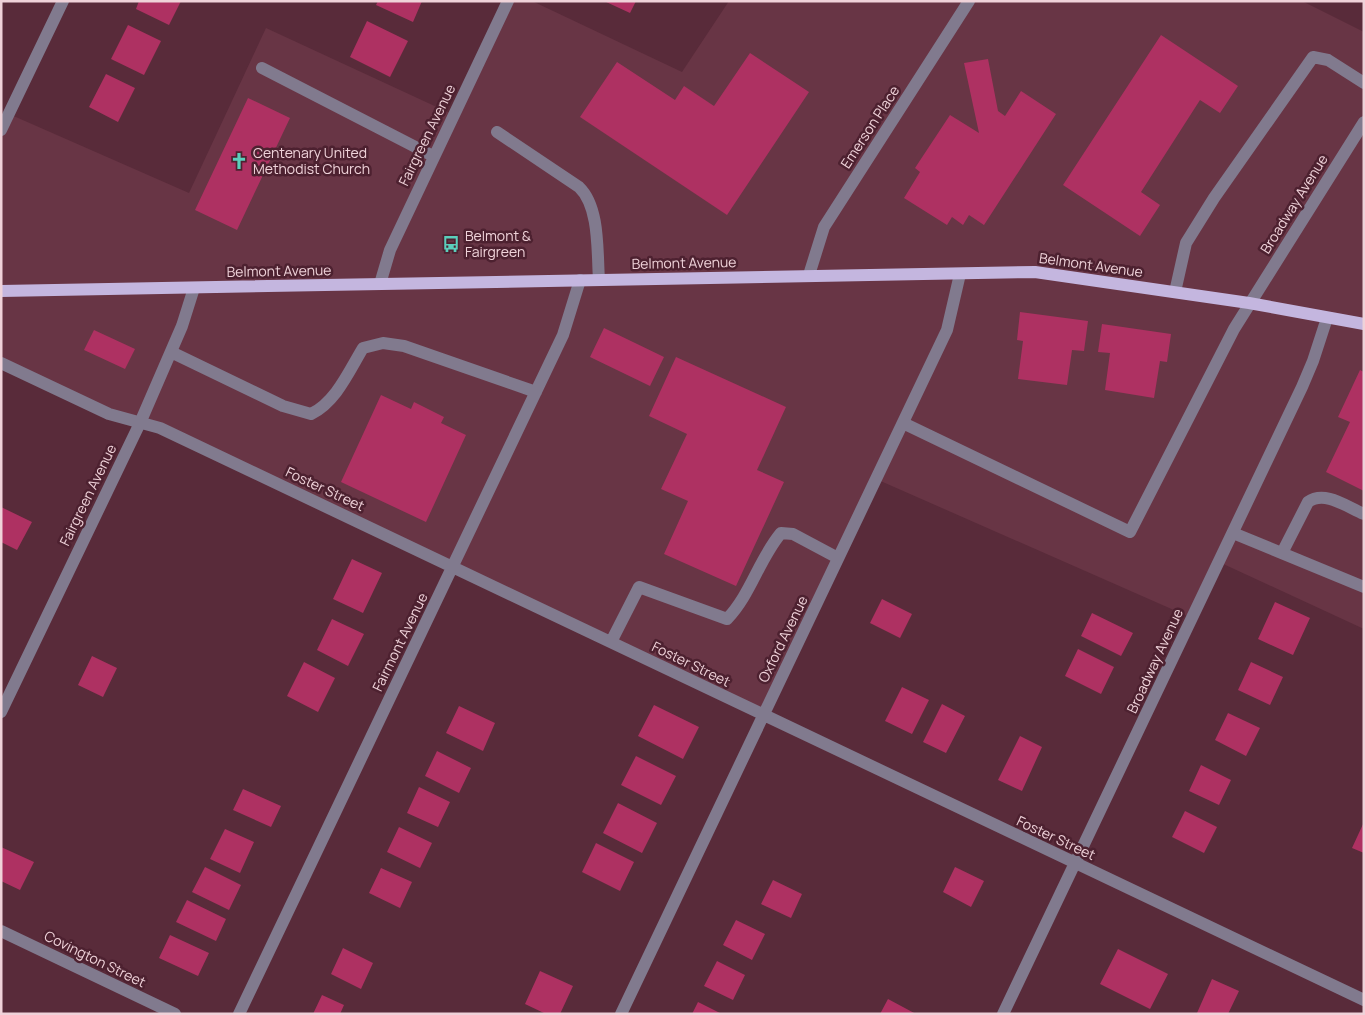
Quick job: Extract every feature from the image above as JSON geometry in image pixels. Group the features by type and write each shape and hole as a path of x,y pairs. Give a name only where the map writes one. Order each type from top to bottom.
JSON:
{"main road":[{"name":"Belmont Avenue","path":"1,291 1035,272 1249,303 1364,324"}],"street":[{"path":"1,130 62,1"},
{"name":"Fairgreen Avenue","path":"380,284 390,250 508,1"},
{"name":"Emerson Place","path":"809,276 824,227 969,1"},
{"path":"1175,292 1186,243 1220,190 1313,57 1328,60 1364,83"},
{"path":"262,68 433,156"},
{"name":"Broadway Avenue","path":"903,423 1130,532 1249,303 1364,122"},
{"path":"497,132 579,187 587,196 593,210 599,280"},
{"name":"Oxford Avenue","path":"621,1014 947,330 960,274"},
{"name":"Fairmont Avenue","path":"239,1014 536,392 562,335 580,280"},
{"name":"Fairgreen Avenue","path":"1,712 140,423 182,326 194,288"},
{"name":"Broadway Avenue","path":"1003,1014 1306,379 1327,318"},
{"path":"170,352 282,406 311,414 323,408 344,381 363,348 383,342 404,346 536,392"},
{"name":"Foster Street","path":"1,363 109,414 160,428 1364,1000"},
{"path":"1282,553 1308,502 1315,497 1327,497 1364,514"},
{"path":"1233,532 1364,587"},
{"path":"611,642 639,587 727,620 740,605 771,545 781,533 793,534 838,558"},
{"name":"Covington Street","path":"1,930 175,1014"}],"shaded area":[{"path":"508,1 532,1 682,72 729,1 1302,1 1364,32 1364,629 1219,562 1192,618 876,479 763,715 140,423 1,363 1,130 9,114 189,193 266,28 454,115"}],"building":[{"path":"139,1 181,1 169,25 136,9"},
{"path":"378,1 422,1 413,22 376,5"},
{"path":"604,1 636,1 630,13"},
{"path":"367,21 408,41 390,77 350,57"},
{"path":"128,25 161,41 144,75 111,59"},
{"path":"1161,35 1238,86 1220,113 1200,100 1141,192 1160,205 1140,236 1063,185"},
{"path":"750,53 809,92 727,215 580,117 617,62 675,100 684,86 714,106"},
{"path":"988,59 998,111 1005,116 1021,91 1056,114 984,225 969,215 963,225 952,217 947,225 904,198 920,172 915,168 950,115 979,133 964,63"},
{"path":"106,74 135,88 118,122 89,107"},
{"path":"248,98 290,118 237,230 195,210"},
{"path":"1020,312 1088,321 1084,351 1072,350 1067,385 1018,379 1023,341 1017,340"},
{"path":"1102,324 1171,334 1167,362 1160,361 1154,398 1105,390 1110,353 1098,352"},
{"path":"604,328 664,357 650,386 590,357"},
{"path":"94,330 135,349 125,369 84,350"},
{"path":"676,357 786,407 757,470 784,482 736,586 664,554 688,501 661,489 687,434 649,416"},
{"path":"1360,370 1364,372 1364,491 1326,472 1350,422 1338,417"},
{"path":"381,395 411,409 414,402 444,417 441,423 466,435 426,522 341,482"},
{"path":"1,507 32,522 17,550 1,542"},
{"path":"352,559 382,573 363,613 333,599"},
{"path":"882,599 912,614 900,638 870,623"},
{"path":"1275,602 1310,618 1293,655 1258,639"},
{"path":"1092,613 1133,633 1121,656 1081,636"},
{"path":"332,619 364,634 348,666 317,650"},
{"path":"1078,649 1114,667 1101,694 1065,676"},
{"path":"92,656 117,668 103,697 78,685"},
{"path":"304,662 335,678 318,712 287,696"},
{"path":"1251,662 1283,677 1270,705 1238,690"},
{"path":"902,687 929,700 912,734 885,721"},
{"path":"942,704 965,716 946,753 923,742"},
{"path":"654,705 699,727 683,759 638,736"},
{"path":"459,706 495,723 483,751 446,733"},
{"path":"1228,713 1260,728 1246,756 1215,740"},
{"path":"1020,736 1042,747 1022,791 998,780"},
{"path":"437,751 471,768 459,793 425,776"},
{"path":"636,756 676,776 661,805 621,785"},
{"path":"1201,765 1231,780 1219,805 1189,791"},
{"path":"419,787 450,802 438,827 407,813"},
{"path":"243,789 281,806 271,827 233,810"},
{"path":"618,803 657,823 642,853 603,833"},
{"path":"1185,811 1217,827 1204,853 1172,837"},
{"path":"1364,822 1364,853 1352,848"},
{"path":"399,827 432,843 420,868 387,852"},
{"path":"225,829 254,842 240,873 210,859"},
{"path":"596,843 634,862 620,891 582,872"},
{"path":"1,847 34,862 20,890 1,881"},
{"path":"205,867 241,885 229,910 192,892"},
{"path":"955,867 984,881 971,907 943,892"},
{"path":"381,868 412,882 400,908 369,893"},
{"path":"773,880 802,894 791,918 761,904"},
{"path":"187,900 226,919 216,941 176,922"},
{"path":"736,920 765,934 752,960 723,945"},
{"path":"170,935 209,953 198,976 159,958"},
{"path":"343,948 373,963 361,989 331,974"},
{"path":"1118,949 1168,974 1150,1009 1100,984"},
{"path":"717,961 745,975 733,1000 704,986"},
{"path":"540,971 573,986 560,1014 546,1014 525,1004"},
{"path":"1212,979 1239,991 1228,1014 1197,1013"},
{"path":"322,995 344,1005 340,1014 313,1014"},
{"path":"888,999 916,1014 880,1014"},
{"path":"698,1002 722,1014 692,1014"}],"place":[{"name":"Centenary United Methodist Church","path":"239,161"},
{"name":"Belmont & Fairgreen","path":"451,244"}]}
